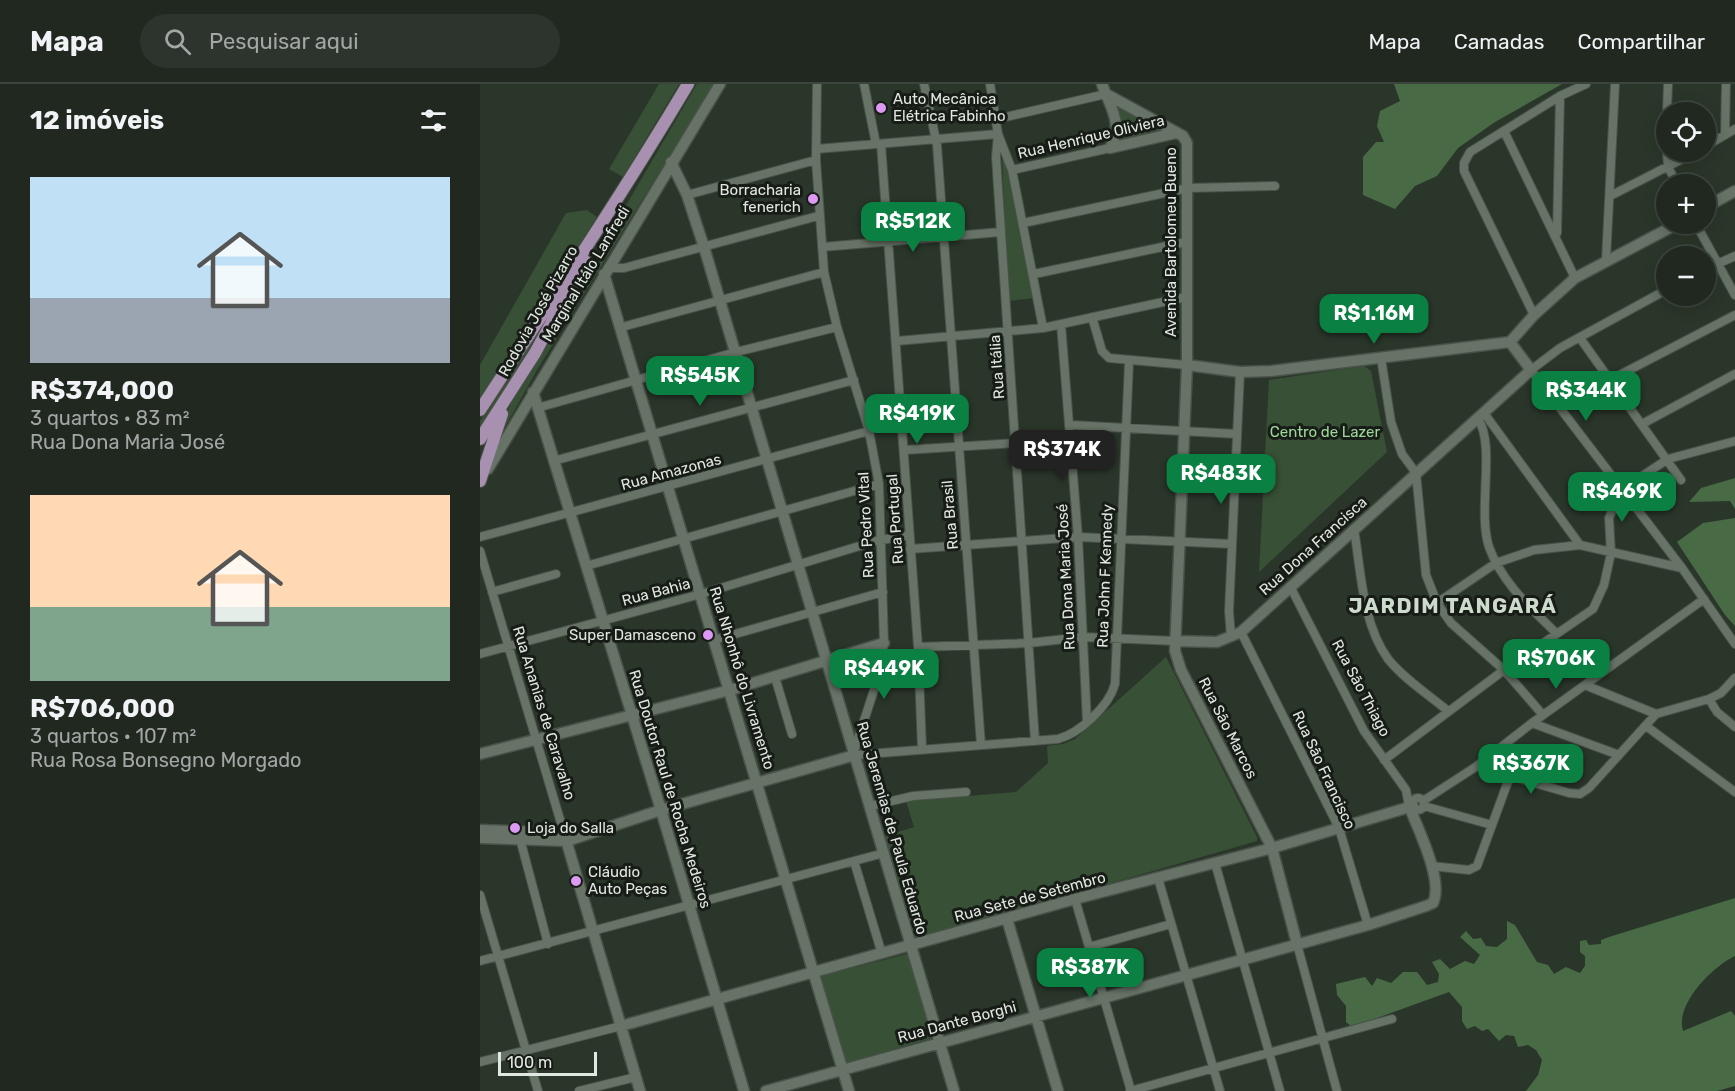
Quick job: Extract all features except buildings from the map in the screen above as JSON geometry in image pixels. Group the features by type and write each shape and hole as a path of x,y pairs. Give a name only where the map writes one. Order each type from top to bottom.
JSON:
{"main road":[{"name":"Rodovia José Pizarro","path":"480,439 567,297 602,227 688,84"},
{"name":"Rodovia José Pizarro","path":"480,410 557,289 602,227"},
{"path":"480,482 508,394"}],"street":[{"name":"Marginal Itálo Lanfredi","path":"480,482 581,310 720,84"},
{"name":"Rua Pedro Vital","path":"817,84 818,216 824,272 837,327 869,431 879,484 884,643 878,678 854,753"},
{"name":"Rua Portugal","path":"864,84 879,144 889,242 918,647 922,749"},
{"name":"Rua Brasil","path":"924,84 937,140 981,745"},
{"path":"990,84 998,134 1012,170 1043,328"},
{"path":"1534,315 1464,171 1464,164 1470,152 1560,96 1586,84"},
{"path":"1606,260 1615,84"},
{"path":"1667,102 1668,84"},
{"path":"1725,134 1726,84"},
{"path":"997,119 1104,89 1117,123 1115,140 1110,148"},
{"name":"Avenida Bartolomeu Bueno","path":"1104,89 1183,136 1187,143 1187,365"},
{"path":"1556,234 1560,96"},
{"path":"1716,140 1735,129"},
{"path":"1504,131 1556,234 1575,278"},
{"name":"Rua Henrique Oliviera","path":"1012,170 1176,133"},
{"path":"816,149 998,134"},
{"name":"Rua Itália","path":"998,134 996,157 1035,741"},
{"path":"687,195 816,160"},
{"name":"Rua Jeremias de Paula Eduardo","path":"671,162 687,195 736,352 954,1091"},
{"path":"1668,162 1672,174"},
{"path":"1610,196 1677,162"},
{"path":"1023,222 1188,188 1275,186"},
{"path":"1716,201 1735,191"},
{"path":"606,271 818,216"},
{"path":"822,246 1001,232"},
{"path":"1092,317 1098,341 1105,355 1129,362 1187,365 1240,372 1510,342 1534,315 1575,278 1657,234"},
{"path":"1701,234 1735,295"},
{"path":"1034,274 1186,242"},
{"path":"1717,264 1735,256"},
{"name":"Rua Nhonhô do Livramento","path":"606,271 668,487 849,1091"},
{"path":"622,327 824,272"},
{"name":"Rua Dona Francisca","path":"1236,635 1531,370 1560,348 1656,296"},
{"path":"897,341 1043,328 1186,297"},
{"path":"1610,380 1735,315"},
{"name":"Rua Dona Maria José","path":"1061,324 1071,425 1086,722"},
{"path":"537,408 736,352 837,327"},
{"path":"1580,338 1681,480"},
{"path":"1510,342 1682,568 1735,644"},
{"path":"1381,358 1396,440 1402,454 1416,473 1426,575 1437,603 1451,623 1504,670 1543,715"},
{"name":"Rua John F Kennedy","path":"1086,722 1110,695 1115,684 1129,362"},
{"name":"Rua São Marcos","path":"1187,365 1177,661 1272,848 1337,1091"},
{"path":"918,647 1083,637 1216,642 1236,635 1229,611 1240,372"},
{"path":"1642,424 1735,374"},
{"path":"553,461 652,432 854,380"},
{"name":"Rua Doutor Raul de Rocha Medeiros","path":"533,392 744,1091"},
{"path":"1481,416 1580,545"},
{"path":"1481,416 1485,433 1486,530 1496,563 1513,589 1557,634"},
{"path":"1071,425 1184,429 1237,434"},
{"name":"Rua Amazonas","path":"480,537 869,431"},
{"path":"1384,760 1504,670 1593,609 1604,585 1611,553 1610,518 1621,490 1668,459 1735,441"},
{"path":"904,450 1016,443"},
{"path":"586,566 879,484"},
{"path":"1354,529 1365,598 1374,634 1389,660 1448,711"},
{"name":"Rua Bahia","path":"480,654 701,594 798,563 881,540 909,535"},
{"path":"910,549 966,547 1078,537 1232,544"},
{"path":"1437,603 1496,563 1534,550 1580,545 1682,568"},
{"name":"Rua Ananias de Caravalho","path":"480,551 640,1091"},
{"path":"492,592 556,574"},
{"path":"480,585 489,582"},
{"name":"Rua São Thiago","path":"1290,586 1365,731 1417,805 1436,888 1432,903"},
{"path":"714,640 813,614 883,592"},
{"path":"1417,805 1477,766 1532,723 1704,598"},
{"name":"Rua São Francisco","path":"1236,635 1339,828 1368,925"},
{"path":"480,754 730,690 884,643"},
{"path":"775,677 792,734"},
{"path":"1477,766 1569,793 1584,792 1656,714 1709,699 1721,693 1735,678"},
{"path":"1585,685 1656,714"},
{"path":"1709,699 1717,712 1735,727"},
{"path":"480,838 565,837 758,783 854,753 1035,741 1066,736 1086,722"},
{"path":"1532,723 1619,755"},
{"path":"1646,726 1735,792"},
{"path":"1431,866 1472,869 1480,861 1510,776"},
{"path":"870,806 913,796 966,792"},
{"path":"1417,805 1492,825"},
{"name":"Rua Sete de Setembro","path":"480,1062 814,974 1075,899 1272,848 1417,805"},
{"path":"480,830 519,836"},
{"path":"519,836 548,944"},
{"path":"480,961 884,853"},
{"path":"854,861 882,954"},
{"path":"1215,863 1280,1091"},
{"path":"1158,878 1220,1091"},
{"path":"480,894 538,1091"},
{"path":"1075,899 1131,1091 1392,1019"},
{"name":"Rua Dante Borghi","path":"766,1091 1103,996 1368,925 1432,903"},
{"path":"1007,919 1058,1091"},
{"path":"1089,947 1171,924"},
{"path":"579,1091 636,1077"}],"green space":[{"path":"659,84 679,84 623,177 609,169"},
{"path":"697,84 714,84 537,370 491,452 513,398"},
{"path":"1394,84 1562,84 1495,122 1458,148 1437,176 1415,186 1395,209 1363,195 1363,157 1376,142 1384,142 1377,126 1380,111 1400,101"},
{"path":"1121,107 1163,132 1120,140 1118,110"},
{"path":"1002,154 1006,164 1035,298 1008,301"},
{"path":"587,210 597,217 480,403 480,365 566,213"},
{"path":"559,292 563,296 480,433 480,421"},
{"name":"Centro de Lazer","path":"1364,366 1371,371 1387,452 1259,572 1269,380"},
{"path":"1735,478 1735,509 1730,501 1689,502 1701,488"},
{"path":"1735,518 1735,626 1725,615 1677,542 1703,523"},
{"path":"1166,657 1257,841 914,940 885,836 914,827 906,801 1016,792 1048,763 1047,746 1063,744 1075,739"},
{"path":"1735,898 1735,956 1706,977 1690,998 1682,1020 1683,1031 1731,1011 1735,1016 1735,1086 1717,1091 1526,1091 1538,1075 1542,1060 1536,1050 1528,1045 1518,1047 1514,1036 1506,1035 1499,1041 1488,1029 1482,1031 1475,1026 1467,1029 1462,1021 1462,1007 1449,992 1352,1027 1346,1022 1346,1006 1337,995 1336,984 1365,977 1372,986 1377,978 1391,983 1403,972 1417,972 1427,985 1438,982 1439,974 1432,962 1440,959 1450,969 1465,961 1474,964 1480,955 1460,937 1466,931 1473,939 1481,938 1486,946 1497,947 1507,939 1507,921 1515,925 1537,962 1548,965 1554,974 1566,967 1580,973 1585,966 1585,956 1580,952 1580,941 1586,940 1589,945 1601,944 1601,940 1609,937"},
{"path":"907,954 933,1038 845,1063 821,976"}],"place":[{"name":"Auto Mecânica Elétrica Fabinho","path":"881,108"},
{"name":"Borracharia fenerich","path":"813,199"},
{"name":"Super Damasceno","path":"708,635"},
{"name":"Loja do Salla","path":"515,828"},
{"name":"Cláudio Auto Peças","path":"576,881"}],"district":[{"name":"JARDIM TANGARÁ","path":"1453,605"}]}
